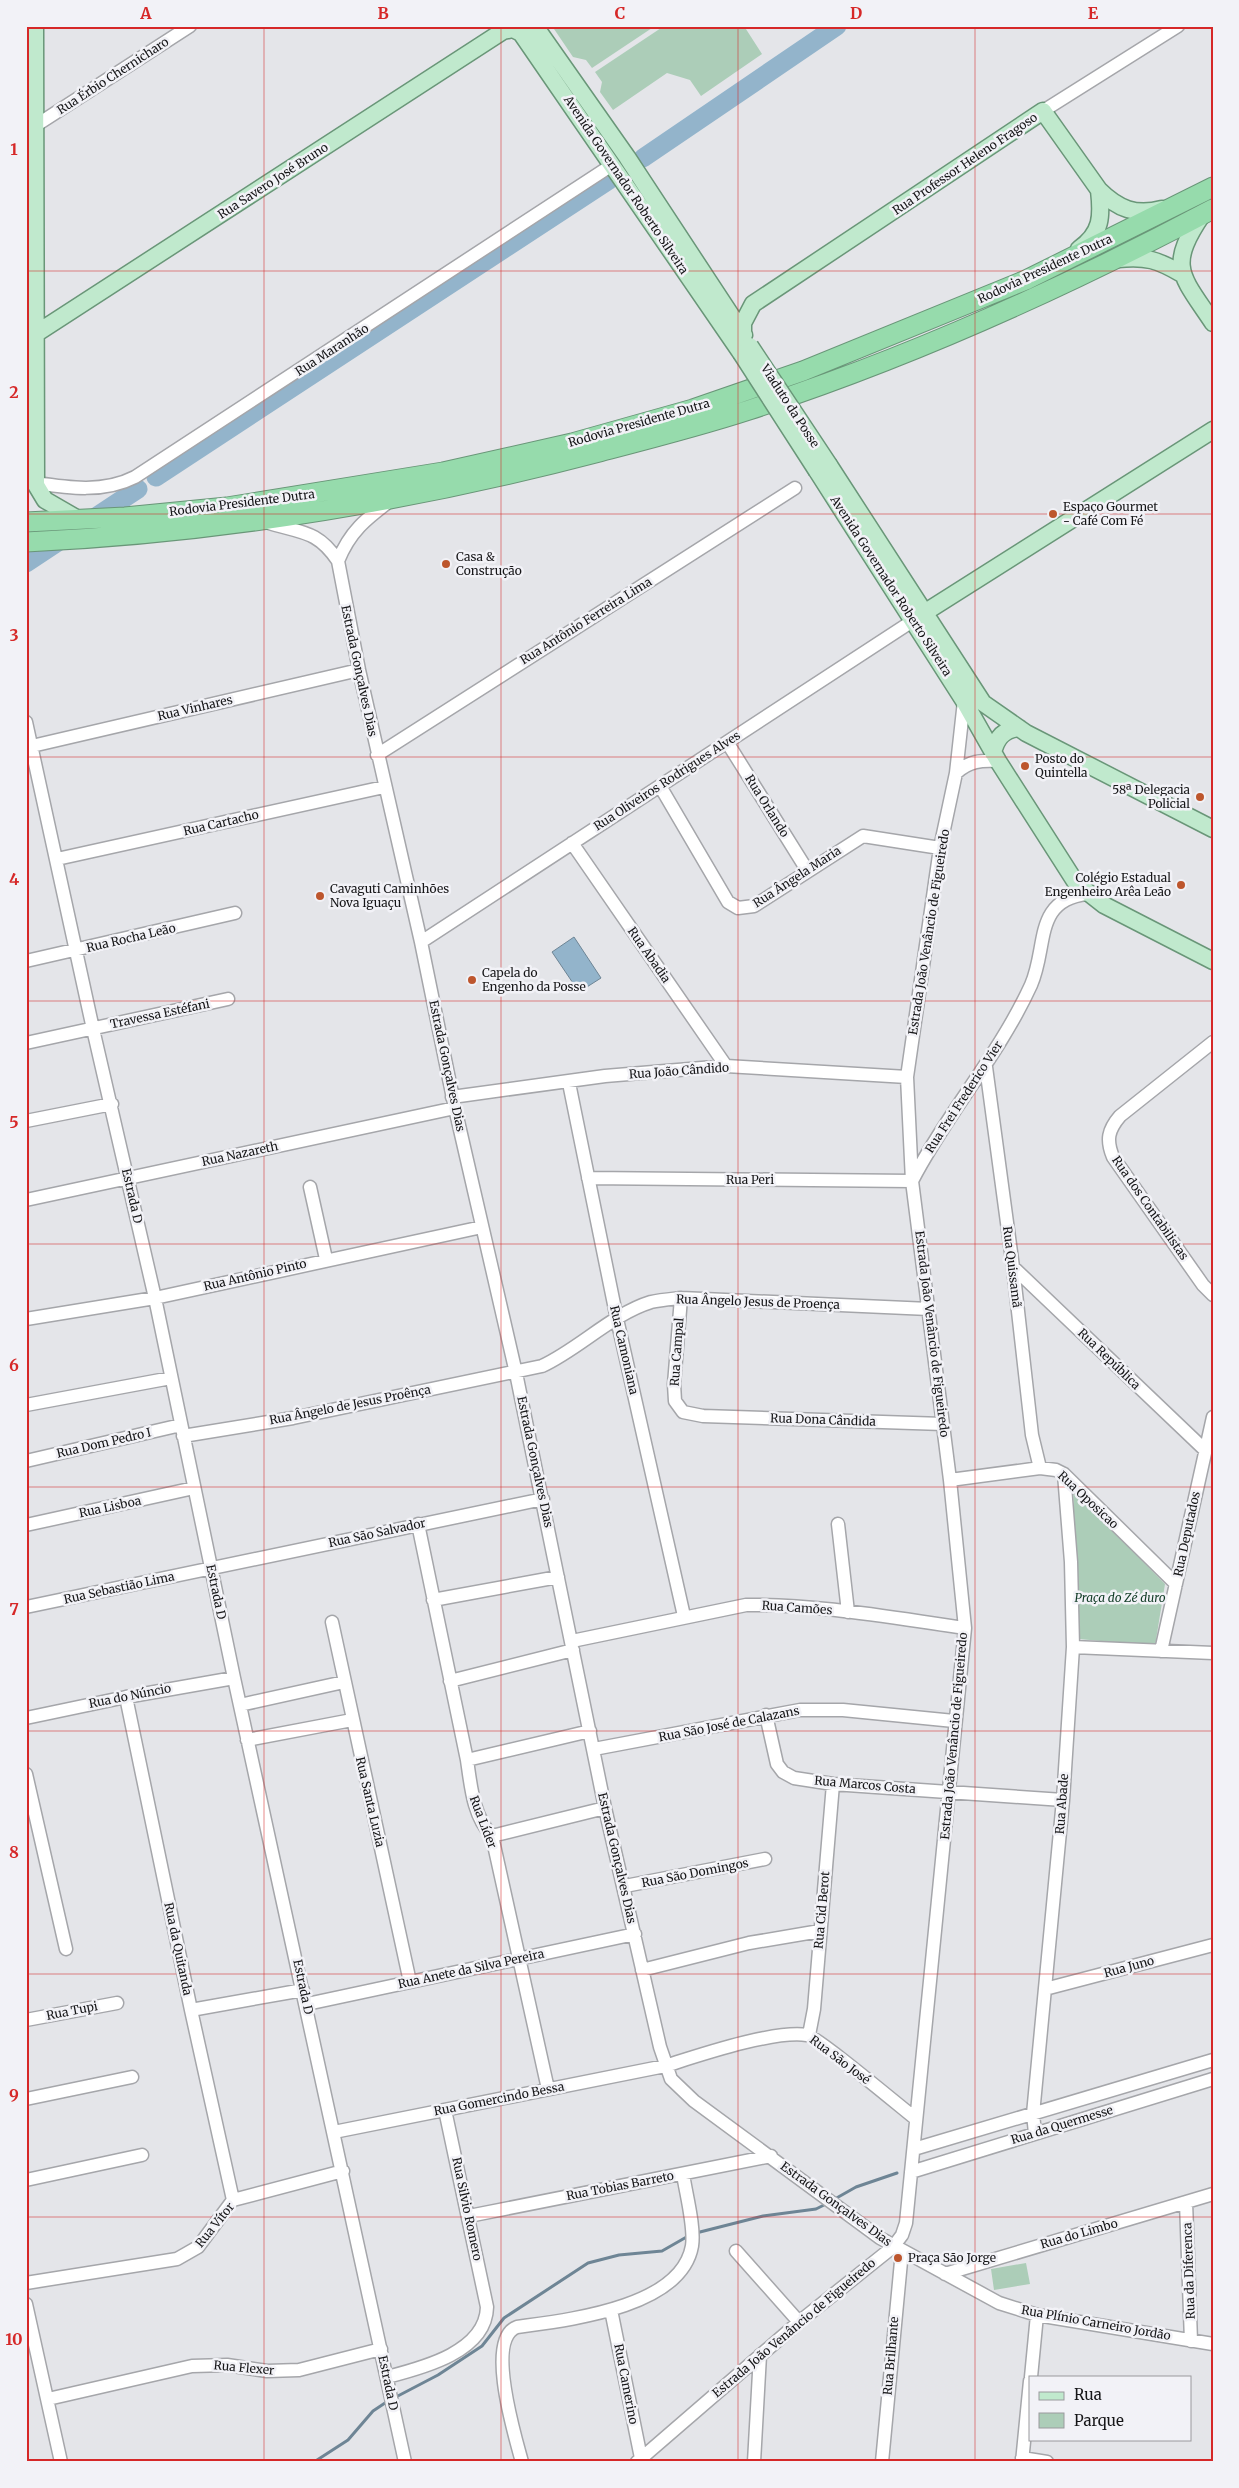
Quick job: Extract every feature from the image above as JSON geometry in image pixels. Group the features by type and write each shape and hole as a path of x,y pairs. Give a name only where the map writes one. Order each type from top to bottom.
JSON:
{"highway":[{"name":"Rodovia Presidente Dutra","path":"26,522 126,517 226,507 442,472 572,443 747,392 803,371 1054,267 1213,187"},
{"name":"Rodovia Presidente Dutra","path":"34,542 92,538 261,520 393,499 538,468 748,411 808,390 1021,305 1118,259 1207,212"}],"main road":[{"path":"36,26 31,446 39,493 45,500 80,519"},
{"name":"Avenida Governador Roberto Silveira","path":"535,26 627,157 725,306 745,344"},
{"name":"Avenida Governador Roberto Silveira","path":"505,29 521,32 612,165 745,344"},
{"name":"Rua Savero José Bruno","path":"32,330 505,29"},
{"path":"1043,111 1099,190 1118,206 1132,211 1152,212 1177,206"},
{"name":"Rua Professor Heleno Fragoso","path":"725,306 753,304 1043,111"},
{"path":"1054,267 1088,244 1098,231 1102,213 1099,190"},
{"path":"1182,274 1181,258 1183,247 1207,212"},
{"path":"1118,259 1148,258 1162,262 1182,274 1213,323"},
{"path":"745,344 743,323 753,304"},
{"name":"Viaduto da Posse","path":"745,344 823,468"},
{"name":"Rua Oliveiros Rodrigues Alves","path":"919,616 1213,430"},
{"name":"Avenida Governador Roberto Silveira","path":"823,468 970,697"},
{"path":"970,697 1019,728 1213,829"},
{"path":"970,697 996,757 1066,870 1087,894 1104,905 1213,961"},
{"path":"996,757 997,740 1002,734 1019,728"}],"street":[{"name":"Rua Érbio Chernicharo","path":"36,126 190,26"},
{"name":"Rua Professor Heleno Fragoso","path":"1043,111 1178,26"},
{"name":"Rua Maranhão","path":"36,482 63,487 106,488 119,485 135,477 612,165"},
{"name":"Rua Antônio Ferreira Lima","path":"377,756 795,488"},
{"path":"338,561 355,529 393,499"},
{"name":"Estrada Gonçalves Dias","path":"261,520 313,536 323,541 338,561 377,756 421,942 454,1103 543,1499 605,1808 625,1886 642,1970 665,2066 671,2079 680,2089 898,2249"},
{"name":"Rua Oliveiros Rodrigues Alves","path":"421,942 919,616"},
{"name":"Rua Vinhares","path":"32,746 359,670"},
{"name":"Estrada João Venâncio de Figueiredo","path":"639,2460 799,2322 898,2249 906,2223 949,1791 954,1721 965,1628 950,1480 912,1181 907,1077 940,848 970,697"},
{"name":"Estrada D","path":"26,722 48,825 58,860 93,1029 112,1104 155,1298 247,1740 304,1990 405,2462"},
{"name":"Rua Orlando","path":"727,742 808,870"},
{"path":"956,773 969,763 996,757"},
{"name":"Rua Ângela Maria","path":"660,786 728,902 734,907 742,909 754,906 863,836 940,848"},
{"name":"Rua Cartacho","path":"58,860 384,787"},
{"name":"Rua Abadia","path":"572,843 726,1066"},
{"name":"Rua Frei Frederico Vier","path":"912,1181 935,1140 986,1067 1032,984 1046,927 1052,911 1068,897 1087,894"},
{"name":"Rua Rocha Leão","path":"26,961 235,913"},
{"name":"Travessa Estéfani","path":"26,1043 228,1000"},
{"name":"Rua dos Contabilistas","path":"1213,1042 1120,1116 1113,1124 1108,1136 1113,1157 1203,1285 1213,1294"},
{"name":"Rua João Cândido","path":"454,1103 605,1076 726,1066 907,1077"},
{"name":"Rua Quissamã","path":"986,1067 1013,1266 1032,1435 1040,1468"},
{"name":"Rua Camoniana","path":"569,1082 617,1319 684,1616"},
{"name":"Rua Nazareth","path":"26,1200 454,1103"},
{"path":"26,1122 112,1104"},
{"name":"Rua Peri","path":"588,1178 912,1181"},
{"path":"310,1187 326,1259"},
{"name":"Rua Antônio Pinto","path":"26,1319 155,1298 326,1259 482,1227"},
{"name":"Rua República","path":"1013,1266 1205,1450"},
{"name":"Rua Ângelo Jesus de Proença","path":"516,1373 542,1366 561,1357 617,1319 651,1302 681,1298 929,1309"},
{"name":"Rua Campal","path":"681,1298 675,1400 683,1412 704,1416"},
{"name":"Rua Ângelo de Jesus Proênça","path":"182,1431 293,1418 516,1373"},
{"path":"26,1406 171,1378"},
{"name":"Rua Dona Cândida","path":"704,1416 943,1424"},
{"name":"Rua Deputados","path":"1161,1651 1213,1417"},
{"name":"Rua Dom Pedro I","path":"26,1460 182,1431"},
{"name":"Rua Oposicao","path":"950,1480 1040,1468 1056,1470 1064,1474 1176,1584"},
{"name":"Rua Abade","path":"1035,2133 1033,2114 1063,1800 1073,1647 1071,1562 1064,1474"},
{"name":"Rua Lisboa","path":"26,1525 194,1488"},
{"name":"Rua São Salvador","path":"212,1569 543,1499"},
{"name":"Rua Líder","path":"418,1524 432,1600 467,1760 471,1791 478,1815 492,1836 548,2089"},
{"path":"838,1524 848,1612"},
{"name":"Rua Sebastião Lima","path":"26,1607 212,1569"},
{"path":"432,1600 558,1577"},
{"name":"Rua Camões","path":"450,1681 572,1645 684,1616 754,1605 848,1612 965,1628"},
{"name":"Rua Santa Luzia","path":"332,1622 410,1982"},
{"path":"1073,1647 1213,1653"},
{"name":"Rua do Núncio","path":"26,1718 126,1696 234,1678"},
{"path":"240,1705 344,1682"},
{"name":"Rua da Quitanda","path":"126,1696 191,2010 233,2200"},
{"name":"Rua São José de Calazans","path":"594,1750 716,1728 766,1715 800,1710 843,1710 954,1721"},
{"name":"Rua Marcos Costa","path":"766,1715 774,1757 784,1772 794,1778 833,1784 1063,1800"},
{"path":"247,1740 352,1720"},
{"path":"467,1760 590,1731"},
{"path":"26,1774 66,1949"},
{"name":"Rua Cid Berot","path":"809,2035 814,2009 833,1784"},
{"path":"492,1836 605,1808"},
{"name":"Rua São Domingos","path":"625,1886 765,1859"},
{"path":"642,1970 779,1936 820,1931"},
{"name":"Rua Anete da Silva Pereira","path":"307,2004 635,1934"},
{"name":"Rua Juno","path":"1045,1989 1213,1944"},
{"path":"191,2010 304,1990"},
{"name":"Rua Tupi","path":"26,2020 117,2002"},
{"name":"Rua São José","path":"665,2066 740,2044 782,2036 809,2035 916,2120"},
{"name":"Rua da Quermesse","path":"914,2149 1213,2060"},
{"name":"Rua Gomercindo Bessa","path":"334,2132 665,2066"},
{"path":"26,2098 132,2078"},
{"name":"Rua da Quermesse","path":"912,2172 1213,2079"},
{"name":"Rua Silvio Romero","path":"388,2381 426,2366 461,2349 479,2331 487,2316 487,2307 469,2216 445,2110"},
{"path":"26,2180 142,2155"},
{"name":"Rua Tobias Barreto","path":"469,2216 771,2156"},
{"name":"Rua Vítor","path":"26,2282 177,2259 198,2247 233,2200 343,2171"},
{"path":"522,2462 502,2369 503,2346 509,2330 611,2310 635,2302 672,2279 686,2264 692,2244 683,2174"},
{"name":"Rua do Limbo","path":"946,2274 1213,2194"},
{"name":"Rua da Diferenca","path":"1186,2202 1191,2340"},
{"name":"Rua Plínio Carneiro Jordão","path":"898,2249 999,2303 1037,2315 1213,2344"},
{"name":"Rua Brilhante","path":"882,2462 898,2249"},
{"path":"736,2251 799,2322"},
{"path":"26,2304 28,2323 48,2399 61,2462"},
{"name":"Rua Camerino","path":"611,2310 639,2460"},
{"path":"1031,2376 1037,2315"},
{"name":"Rua Flexer","path":"48,2399 192,2366 227,2365 267,2372 299,2370 381,2348"},
{"path":"754,2462 760,2355"},
{"path":"1029,2391 1022,2460 1047,2462"}],"green space":[{"path":"552,26 655,26 592,68 586,60 573,57"},
{"path":"664,26 744,26 762,54 701,96 690,80 667,73 613,110 600,92 602,82 595,72"},
{"name":"Praça do Zé duro","path":"1073,1490 1165,1584 1155,1646 1079,1639"},
{"path":"1026,2263 1030,2284 994,2290 991,2269"}],"water":[{"path":"574,937 601,978 579,992 552,952"}],"waterway":[{"path":"643,158 837,26"},
{"path":"156,477 609,180"},
{"path":"26,563 138,489"},
{"path":"833,2200 856,2187 897,2173"},
{"path":"696,2233 763,2216 816,2209 828,2203"},
{"path":"394,2398 438,2375 482,2346 504,2318 588,2263 619,2255 662,2251 690,2235"},
{"path":"314,2462 348,2440 373,2411 388,2401"}],"place":[{"name":"Espaço Gourmet - Café Com Fé","path":"1053,514"},
{"name":"Casa & Construção","path":"446,564"},
{"name":"Posto do Quintella","path":"1025,766"},
{"name":"58ª Delegacia Policial","path":"1200,797"},
{"name":"Colégio Estadual Engenheiro Arêa Leão","path":"1181,885"},
{"name":"Cavaguti Caminhões Nova Iguaçu","path":"320,896"},
{"name":"Capela do Engenho da Posse","path":"472,980"},
{"name":"Praça São Jorge","path":"898,2258"}]}
